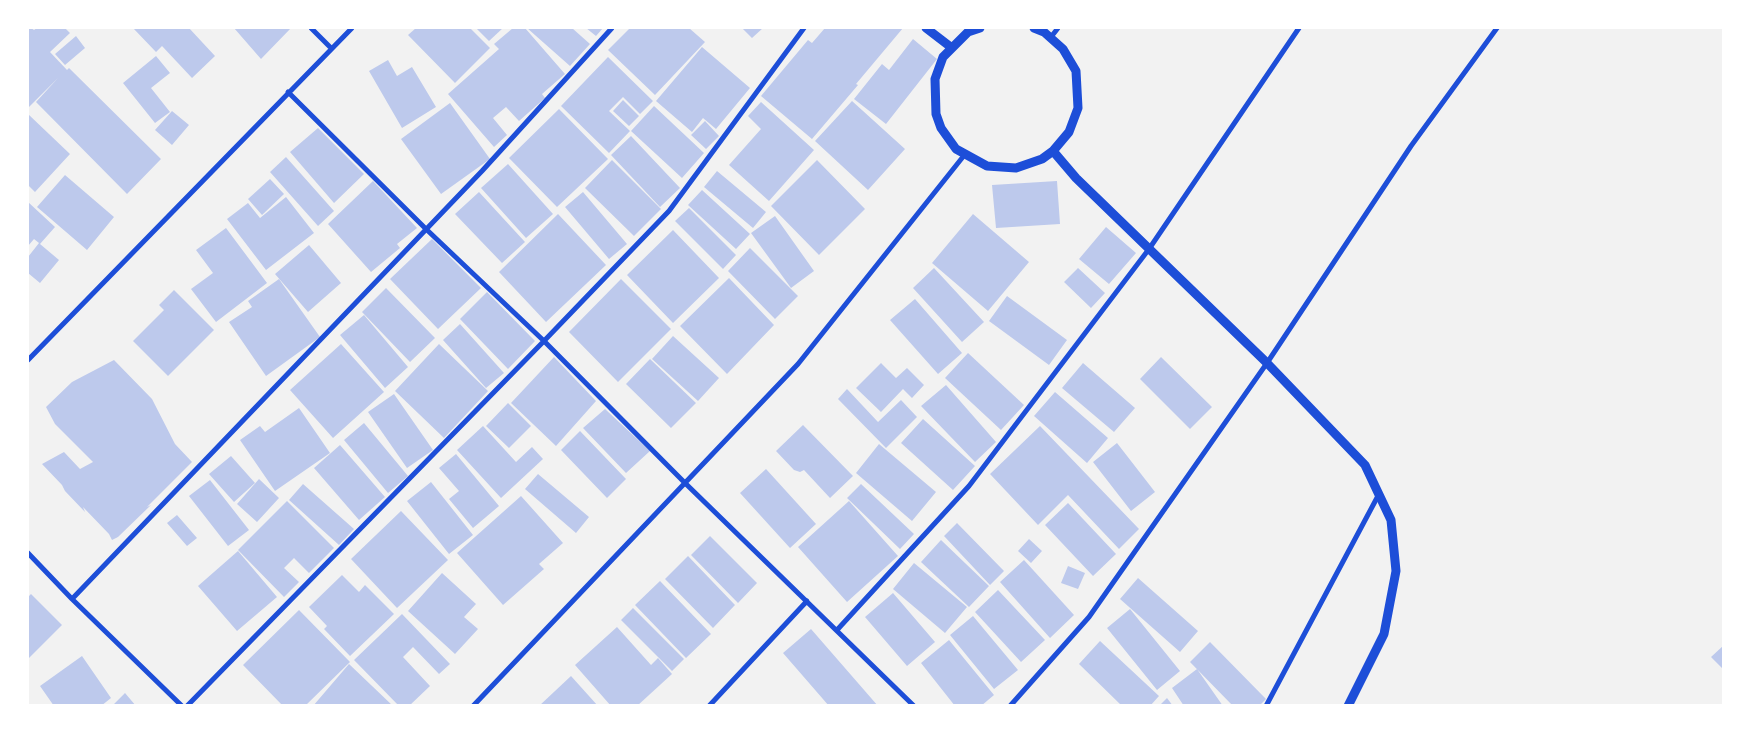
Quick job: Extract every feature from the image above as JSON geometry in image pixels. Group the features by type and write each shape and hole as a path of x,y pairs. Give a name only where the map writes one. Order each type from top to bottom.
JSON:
{"street":[{"path":"311,28 331,48"},
{"path":"28,360 352,28"},
{"path":"72,599 482,171 612,28"},
{"path":"187,706 669,211 804,28"},
{"path":"926,28 952,48"},
{"path":"980,28 968,32 943,57 935,79 936,114 941,128 956,148 987,166 1016,168 1042,159 1053,151 1069,132 1078,108 1076,71 1063,49 1051,37 1034,28"},
{"path":"1051,37 1058,28"},
{"path":"837,630 969,486 1149,249 1299,28"},
{"path":"1010,706 1089,617 1267,363 1411,146 1497,28"},
{"path":"288,92 914,706"},
{"path":"1053,151 1076,178 1267,363 1365,465 1391,520 1396,571 1384,634 1348,706"},
{"path":"473,706 798,364 966,153"},
{"path":"1266,706 1379,494"},
{"path":"28,553 72,599 182,706"},
{"path":"711,705 807,601"}],"building":[{"path":"28,28 34,30 37,28 65,28 70,33 50,52 67,70 69,68 161,159 127,194 36,102 58,78 28,108"},
{"path":"133,28 189,28 215,56 192,78 162,46 156,52"},
{"path":"234,28 291,28 261,59"},
{"path":"416,28 470,28 490,48 455,83 408,35"},
{"path":"476,28 503,28 489,41"},
{"path":"513,28 525,28 565,74 542,94 545,98 519,121 506,107 493,118 507,135 494,147 448,94 499,49 494,44"},
{"path":"527,28 572,28 590,44 570,66"},
{"path":"586,28 603,28 596,36"},
{"path":"630,28 689,28 705,42 655,95 608,50"},
{"path":"742,28 763,28 752,38"},
{"path":"825,28 903,28 812,139 761,96 808,40 812,43"},
{"path":"76,36 85,48 65,65 55,54"},
{"path":"913,39 937,59 886,124 854,99 882,64 889,70"},
{"path":"702,47 750,88 716,129 703,118 692,132 656,101"},
{"path":"156,56 170,73 151,88 170,112 155,123 123,83"},
{"path":"608,57 653,101 640,114 623,97 609,111 630,131 609,153 561,106"},
{"path":"388,60 397,76 412,67 436,107 402,128 369,71"},
{"path":"623,100 639,116 629,126 613,111"},
{"path":"852,101 905,149 868,190 815,141"},
{"path":"761,102 814,150 769,201 729,165 761,129 748,116"},
{"path":"450,103 490,159 441,194 401,139"},
{"path":"654,106 704,153 682,178 631,131"},
{"path":"559,109 608,159 557,207 509,158"},
{"path":"172,111 189,125 172,145 155,130"},
{"path":"28,114 70,154 35,192 28,185"},
{"path":"705,121 719,136 706,149 691,135"},
{"path":"318,128 364,174 334,203 290,152"},
{"path":"631,136 680,188 660,207 611,155"},
{"path":"286,157 334,211 318,226 270,172"},
{"path":"612,160 661,209 634,236 585,188"},
{"path":"817,160 865,209 819,255 771,206"},
{"path":"508,164 553,214 526,238 481,188"},
{"path":"717,171 766,212 753,228 704,187"},
{"path":"65,175 114,217 87,250 37,207"},
{"path":"270,179 284,194 262,215 248,199"},
{"path":"373,181 417,228 397,244 400,248 371,272 328,224"},
{"path":"1057,181 1060,224 996,228 992,185"},
{"path":"702,190 750,234 736,249 688,205"},
{"path":"479,192 525,242 502,263 455,214"},
{"path":"583,192 627,244 609,259 565,207"},
{"path":"286,197 314,233 266,270 227,219 248,203 260,218"},
{"path":"28,202 55,227 40,244 59,260 40,283 28,273 28,257 39,243 34,239 28,246"},
{"path":"689,208 736,255 723,269 675,221"},
{"path":"558,214 606,265 546,322 499,272"},
{"path":"973,214 1029,262 988,311 932,263"},
{"path":"775,216 814,271 791,288 751,233"},
{"path":"1106,227 1136,253 1109,284 1079,259"},
{"path":"226,228 267,283 216,322 191,289 213,273 196,250"},
{"path":"673,230 719,278 673,323 627,275"},
{"path":"432,239 481,288 438,329 390,279"},
{"path":"309,245 341,283 308,312 275,274"},
{"path":"750,248 798,296 775,319 728,271"},
{"path":"934,268 984,322 962,342 913,288"},
{"path":"1078,268 1105,293 1091,308 1064,282"},
{"path":"729,278 774,325 727,374 680,326"},
{"path":"279,279 320,337 266,376 229,322 252,307 248,301"},
{"path":"621,279 671,329 618,382 569,332"},
{"path":"386,288 435,338 410,362 362,312"},
{"path":"174,290 214,330 168,376 133,341 164,310 159,305"},
{"path":"487,292 535,341 508,369 460,319"},
{"path":"1007,296 1067,340 1049,365 989,321"},
{"path":"915,299 962,353 938,374 890,320"},
{"path":"364,315 408,367 385,388 340,335"},
{"path":"460,324 504,373 486,388 443,340"},
{"path":"673,336 719,378 698,401 652,359"},
{"path":"341,344 384,392 333,438 290,390"},
{"path":"439,344 488,391 444,438 395,391"},
{"path":"968,353 1024,405 1001,430 945,378"},
{"path":"554,357 596,401 556,446 511,403"},
{"path":"1161,357 1212,407 1190,429 1140,379"},
{"path":"650,359 696,403 671,428 626,384"},
{"path":"114,360 152,399 175,444 192,462 147,507 151,505 118,537 112,540 109,534 83,507 85,512 42,464 64,452 80,469 93,462 55,424 46,407 72,382"},
{"path":"881,363 896,378 907,368 924,385 912,398 903,389 881,412 856,388"},
{"path":"1083,363 1135,408 1114,432 1062,388"},
{"path":"946,385 996,442 975,462 921,406"},
{"path":"847,389 878,422 901,400 917,417 886,448 838,399"},
{"path":"1055,392 1108,438 1087,463 1034,416"},
{"path":"394,394 433,450 407,468 368,412"},
{"path":"508,403 531,426 509,448 486,426"},
{"path":"299,408 330,453 275,491 240,440 260,426 265,432"},
{"path":"605,409 650,451 626,473 583,428"},
{"path":"923,419 975,466 953,490 901,443"},
{"path":"364,423 408,476 388,493 344,440"},
{"path":"803,425 853,476 830,498 804,470 800,472 794,470 776,451"},
{"path":"483,426 516,462 532,447 543,459 501,498 457,450"},
{"path":"1040,426 1139,529 1119,549 1068,495 1038,525 990,474"},
{"path":"580,431 626,479 607,498 561,450"},
{"path":"1117,443 1155,492 1131,511 1093,462"},
{"path":"879,444 936,492 912,521 856,473"},
{"path":"340,445 385,497 359,520 314,468"},
{"path":"456,454 499,506 473,528 449,499 459,491 439,468"},
{"path":"231,456 255,483 234,502 209,474"},
{"path":"766,469 816,524 790,548 740,493"},
{"path":"538,474 589,517 576,533 525,489"},
{"path":"259,479 279,498 257,522 237,504"},
{"path":"210,480 249,530 228,546 189,496"},
{"path":"431,482 473,535 449,554 407,501"},
{"path":"303,484 354,529 339,545 289,500"},
{"path":"861,484 914,534 900,549 847,498"},
{"path":"521,496 563,543 539,564 544,569 503,605 457,553"},
{"path":"287,501 334,548 309,573 294,558 284,568 299,582 284,597 238,550"},
{"path":"849,501 898,556 847,602 798,547"},
{"path":"1068,503 1116,554 1093,576 1045,525"},
{"path":"401,511 448,560 397,608 351,559"},
{"path":"177,515 197,538 187,546 167,523"},
{"path":"957,523 1004,571 990,585 944,536"},
{"path":"710,536 757,583 738,603 691,555"},
{"path":"1029,539 1042,551 1031,563 1018,551"},
{"path":"941,540 989,586 969,607 921,562"},
{"path":"238,551 277,597 237,631 198,586"},
{"path":"688,556 735,605 713,628 665,579"},
{"path":"1024,560 1074,615 1050,638 1000,582"},
{"path":"914,563 967,607 945,633 893,589"},
{"path":"1068,566 1085,573 1078,589 1061,583"},
{"path":"442,573 476,604 464,617 478,629 455,654 408,611"},
{"path":"342,575 359,592 365,585 394,614 350,656 324,629 327,626 309,607"},
{"path":"1138,578 1198,631 1180,652 1120,599"},
{"path":"660,581 711,634 686,658 635,605"},
{"path":"998,590 1045,640 1021,662 975,612"},
{"path":"893,593 935,642 907,666 865,617"},
{"path":"31,594 62,625 28,659 28,597"},
{"path":"633,608 684,659 672,671 621,620"},
{"path":"1130,609 1180,671 1157,690 1107,628"},
{"path":"299,610 350,662 305,706 283,706 243,665"},
{"path":"402,614 450,664 439,674 413,647 403,657 430,686 409,706 399,706 354,660"},
{"path":"973,616 1018,670 994,689 950,635"},
{"path":"617,627 651,665 658,658 672,674 637,706 611,706 575,665"},
{"path":"811,629 878,706 829,706 783,653"},
{"path":"949,640 994,695 981,706 955,706 921,663"},
{"path":"1100,641 1159,696 1150,706 1122,706 1079,664"},
{"path":"1210,642 1266,699 1259,706 1233,706 1190,662"},
{"path":"1724,645 1724,670 1711,657"},
{"path":"82,656 111,698 101,706 54,706 40,686"},
{"path":"349,664 393,706 313,706"},
{"path":"1197,669 1223,706 1184,706 1172,688"},
{"path":"571,676 598,706 539,706"},
{"path":"125,693 136,706 112,706"},
{"path":"1167,698 1173,706 1159,706"}]}
